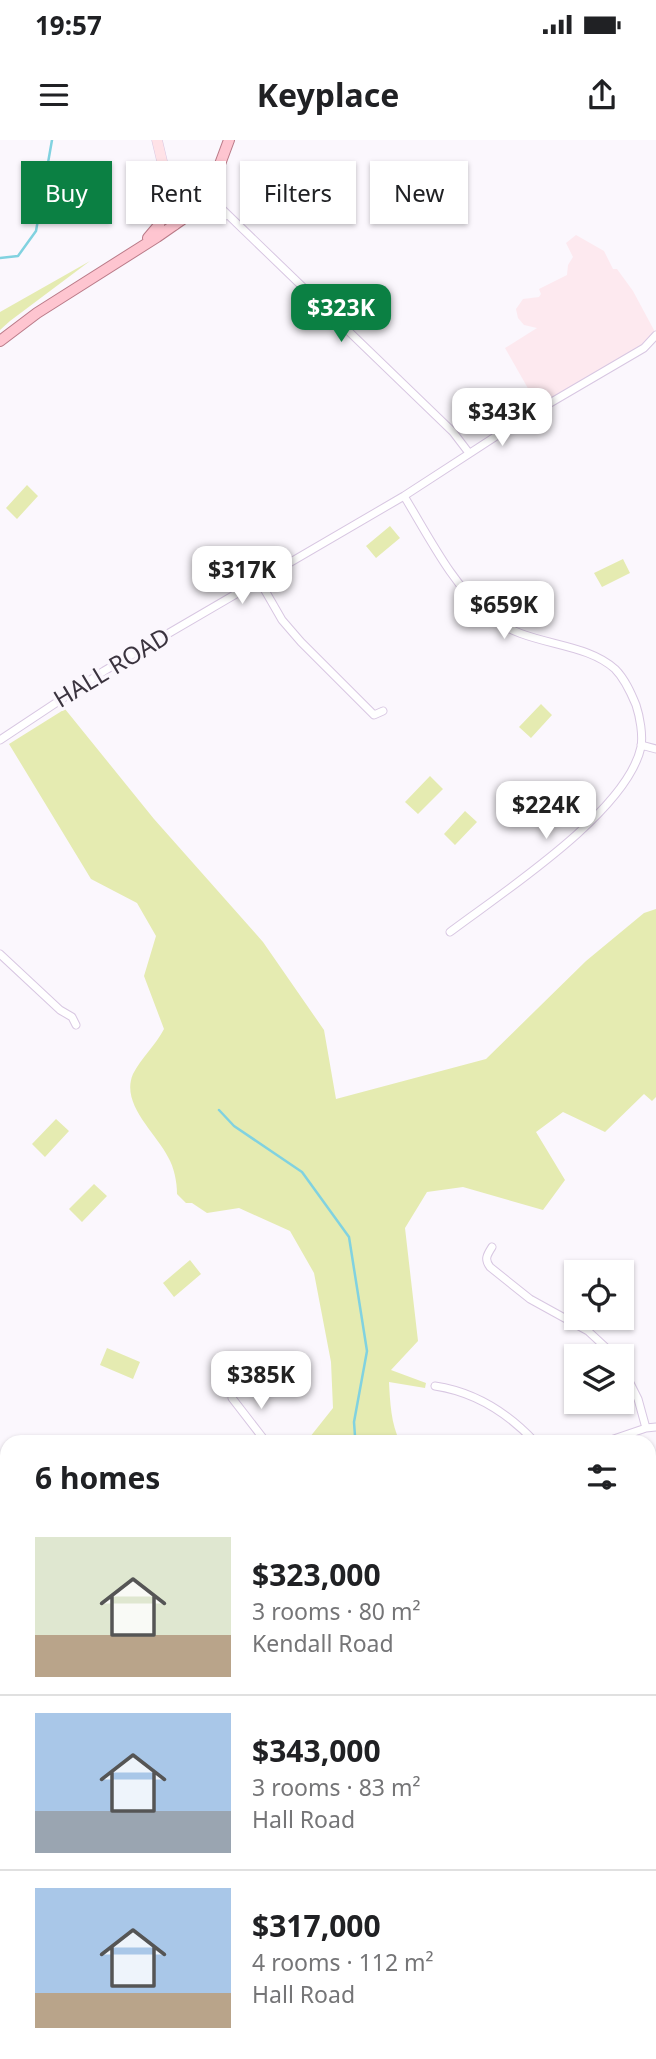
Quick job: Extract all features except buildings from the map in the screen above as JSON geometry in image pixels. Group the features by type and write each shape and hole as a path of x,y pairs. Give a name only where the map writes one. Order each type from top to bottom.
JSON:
{"main road":[{"path":"157,140 162,161"},
{"path":"222,161 229,140"},
{"path":"106,268 153,233 159,224"},
{"path":"0,341 37,313 175,224"}],"street":[{"path":"226,214 453,432 469,453"},
{"path":"226,217 232,220"},
{"name":"HALL ROAD","path":"0,740 104,671 404,496 469,453 644,348 656,335"},
{"path":"404,496 463,590 491,617 521,635 595,655 616,670 630,690 639,714 641,745 622,788 572,839 450,932"},
{"path":"259,580 282,620 374,715"},
{"path":"374,715 383,711"},
{"path":"372,724 374,715"},
{"path":"641,745 656,749"},
{"path":"0,954 74,1021 79,1010"},
{"path":"492,1247 486,1262 490,1267 530,1299 588,1331 602,1344"},
{"path":"435,1386 454,1389 485,1402 528,1435"},
{"path":"634,1391 646,1428"},
{"path":"232,1398 261,1435"},
{"path":"626,1435 656,1427"}],"shaded area":[{"path":"576,235 604,251 613,269 617,269 633,291 655,332 643,345 538,406 505,348 537,328 524,325 518,318 516,309 523,299 539,297 539,289 567,275 568,265 573,257 566,243"}],"green space":[{"path":"90,261 10,321 0,330 0,312"},
{"path":"27,485 38,496 17,519 6,508"},
{"path":"390,526 400,538 376,558 366,546"},
{"path":"623,559 630,573 602,587 594,573"},
{"path":"541,704 552,715 531,738 519,727"},
{"path":"65,709 154,819 263,942 324,1030 336,1099 486,1059 586,961 644,913 656,909 656,1097 652,1101 644,1094 605,1132 563,1112 536,1132 565,1180 543,1210 463,1187 427,1192 405,1228 418,1341 391,1370 426,1383 425,1388 389,1382 397,1435 312,1435 333,1408 331,1362 314,1273 290,1231 239,1208 207,1213 192,1203 186,1203 177,1194 170,1161 135,1107 130,1085 140,1062 164,1029 144,976 156,936 137,903 91,879 9,744"},
{"path":"430,776 443,789 418,814 405,802"},
{"path":"465,811 477,822 455,845 444,834"},
{"path":"56,1119 69,1131 45,1157 32,1144"},
{"path":"94,1184 107,1196 82,1222 69,1209"},
{"path":"190,1260 201,1274 174,1297 163,1283"},
{"path":"107,1348 140,1362 133,1379 100,1365"}],"waterway":[{"path":"0,258 18,256 36,231 52,140"},
{"path":"219,1110 234,1126 302,1172 349,1237 367,1351 354,1422 355,1435"}]}
